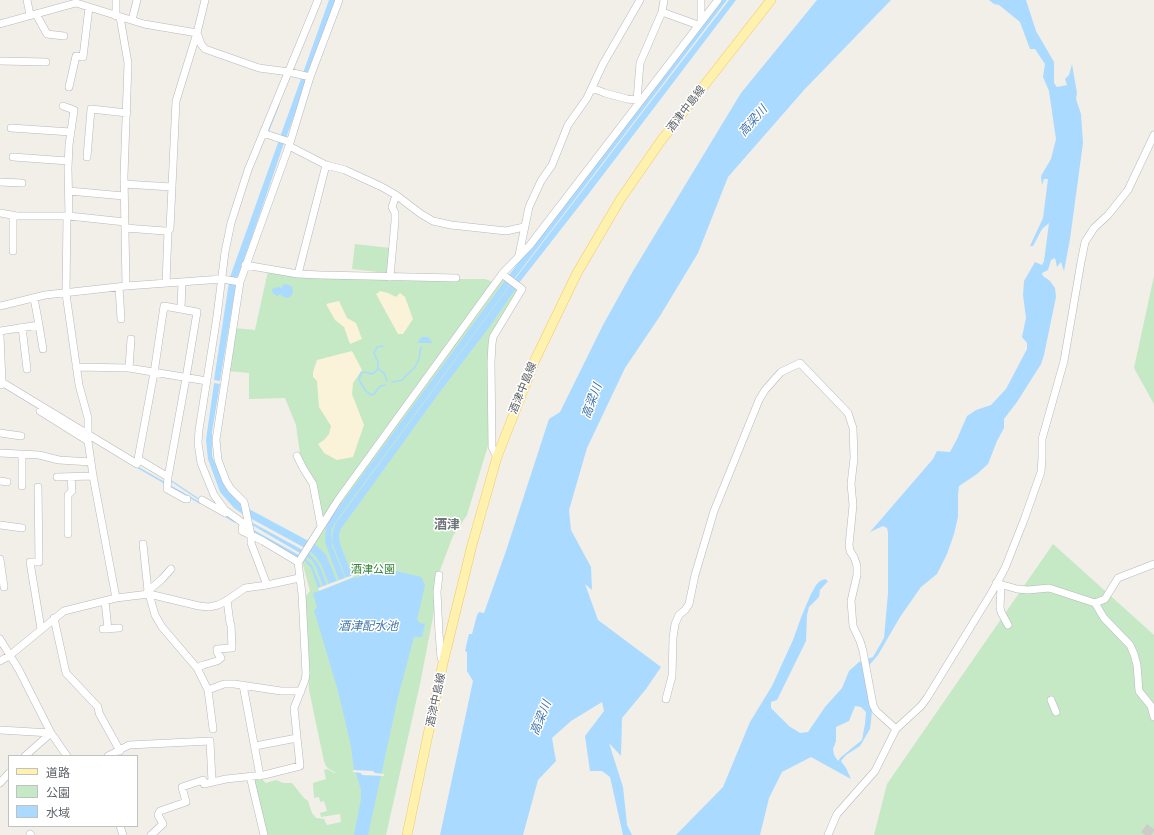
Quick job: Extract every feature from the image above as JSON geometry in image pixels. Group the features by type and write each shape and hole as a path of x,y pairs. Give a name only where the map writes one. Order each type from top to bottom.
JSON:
{"main road":[{"name":"酒津中島線","path":"407,835 444,662 472,545 497,457 515,408 548,331 577,273 623,195 660,142 771,0"}],"street":[{"path":"27,0 33,14 47,34 64,36"},
{"path":"116,0 128,63 124,184 125,225 121,319"},
{"path":"132,20 137,0"},
{"path":"166,283 176,101 197,33 205,0"},
{"path":"299,561 250,534 225,510 214,495 201,463 199,454 199,430 223,279 225,252 231,223 248,170 318,0"},
{"path":"267,585 252,543 244,502 230,489 226,482 216,451 223,382 238,281 245,266 310,77 339,0"},
{"path":"519,255 529,207 541,181 552,164 568,125 587,98 603,64 640,0"},
{"path":"638,101 640,63 662,12 664,0"},
{"path":"700,24 701,0"},
{"path":"151,835 163,824 158,815 160,811 186,802 182,787 203,780 204,784 226,779 260,776 300,766 294,708 306,674 299,561 338,500 504,275 519,255 530,245 638,101 718,0"},
{"path":"0,24 76,1 88,7 132,20 197,33"},
{"path":"68,87 76,56 83,56 88,7"},
{"path":"662,12 700,24"},
{"path":"197,33 201,44 205,49 259,68 289,72 310,77"},
{"path":"0,61 46,62"},
{"path":"592,88 605,93 638,101"},
{"path":"63,106 74,110 68,161 69,191 66,294 79,386 88,418 88,437 93,476 116,598"},
{"path":"87,157 91,109 127,113"},
{"path":"11,128 71,132"},
{"path":"263,133 288,143 326,165 345,170 382,186 433,221 451,225 506,231 524,227"},
{"path":"828,835 840,810 875,771 896,729 921,706 927,698 999,584 1041,472 1042,439 1064,361 1085,242 1094,228 1108,215 1128,190 1154,135"},
{"path":"14,157 68,161"},
{"path":"298,274 326,165"},
{"path":"0,182 22,183"},
{"path":"124,184 172,187"},
{"path":"69,191 124,196"},
{"path":"390,277 395,221 395,213 392,207 396,195"},
{"path":"0,213 13,215 68,216 168,231"},
{"path":"13,215 13,251"},
{"path":"245,266 298,274 456,278"},
{"path":"497,457 492,447 491,348 493,338 522,292 521,287 504,275"},
{"path":"0,306 45,295 166,283 223,279 238,281"},
{"path":"181,309 182,282"},
{"path":"34,298 42,349"},
{"path":"138,462 164,306 197,312 167,487 167,489 184,499 187,499"},
{"path":"0,331 39,325"},
{"path":"22,327 27,369"},
{"path":"0,336 1,383 88,437"},
{"path":"129,368 131,340"},
{"path":"666,699 672,676 675,624 679,615 689,604 695,575 714,511 765,390 781,372 800,363 848,413 853,428 854,458 851,484 853,505 849,545 850,551 857,566 857,575 851,601 853,626 863,651 873,705 876,711 896,729"},
{"path":"76,367 129,368 207,381"},
{"path":"40,411 168,477"},
{"path":"0,433 21,436"},
{"path":"0,453 39,455 59,460 91,462"},
{"path":"22,454 22,486"},
{"path":"298,456 303,468 313,484 321,526"},
{"path":"57,477 93,476"},
{"path":"68,534 68,495 72,491 71,477"},
{"path":"38,487 39,562 30,562 41,629"},
{"path":"202,500 236,519"},
{"path":"0,525 22,528"},
{"path":"143,544 147,593 155,615 162,627 196,668 208,690 213,729"},
{"path":"0,559 4,587"},
{"path":"999,584 1017,589 1028,590 1050,588 1095,603 1105,599 1118,578 1154,564"},
{"path":"147,593 171,568"},
{"path":"439,575 437,592 439,633 441,658 444,662"},
{"path":"0,661 9,656 64,611 116,598 147,593 199,606 209,607 218,605 228,600 245,588 299,578"},
{"path":"999,584 1001,612 1008,625"},
{"path":"196,668 217,661 221,658 217,652 217,649 232,648 228,600"},
{"path":"105,601 106,629 119,628"},
{"path":"1095,603 1104,618 1130,645 1137,665 1139,691 1151,706 1154,717"},
{"path":"54,618 66,673 98,707 99,713 120,750"},
{"path":"0,639 9,656 19,670 51,733 66,755"},
{"path":"208,690 224,684 242,685 281,691 301,691"},
{"path":"242,685 260,776"},
{"path":"1052,700 1056,712"},
{"path":"0,730 51,733"},
{"path":"26,755 51,733"},
{"path":"255,746 297,738"},
{"path":"110,755 129,745 210,741 212,782"},
{"path":"0,783 8,774"},
{"path":"250,776 264,835"}],"green space":[{"path":"355,244 390,248 387,273 352,269"},
{"path":"268,271 397,279 485,279 493,282 323,516 312,478 300,454 296,425 285,398 249,399 249,373 228,371 234,328 255,330"},
{"path":"1154,276 1154,404 1134,368"},
{"name":"酒津公園","path":"502,277 519,288 492,336 490,439 467,515 453,536 439,573 436,601 420,684 386,835 266,835 254,779 261,778 266,783 276,780 283,783 292,783 308,801 312,813 316,818 324,819 327,825 341,822 340,814 321,817 320,813 327,811 324,801 320,802 319,797 314,798 313,783 326,779 324,770 327,769 336,773 326,766 324,761 309,690 305,597 310,591 302,561 323,526"},
{"path":"1053,544 1154,635 1154,835 874,835 887,784"}],"sand":[{"path":"380,291 396,297 400,293 405,297 413,319 403,334 398,334 376,294"},
{"path":"339,301 347,318 356,323 362,339 350,344 344,327 335,320 326,304"},
{"path":"352,351 362,370 353,383 352,394 364,425 353,457 337,460 324,453 318,444 329,434 331,426 319,407 317,381 313,377 313,372 317,360"}],"water":[{"path":"329,0 336,0 307,74 303,73"},
{"name":"酒津配水池","path":"719,0 727,0 514,279 339,517 331,530 332,546 347,581 332,542 333,531 336,523 511,284 729,0 736,0 519,283 490,326 436,397 340,530 340,544 352,575 356,578 384,568 421,577 425,585 417,620 420,623 425,624 422,637 414,637 398,697 368,835 354,835 361,799 361,790 354,770 351,746 338,691 314,610 317,608 313,593 319,591 311,568 305,561 253,533 252,529 306,559 312,565 322,589 324,589 312,560 252,525 251,522 310,554 319,565 328,588 330,587 321,564 314,554 250,518 249,509 316,545 326,555 338,584 340,583 325,542 326,527 330,519 509,275"},
{"name":"高梁川","path":"817,0 891,0 804,90 728,177 698,253 660,316 625,368 587,448 569,510 571,530 591,567 592,590 585,584 598,620 661,667 646,689 622,718 621,756 609,743 623,787 627,825 632,835 623,835 610,777 602,771 590,771 585,736 604,711 602,702 571,721 552,738 556,761 538,780 523,835 440,835 473,681 467,671 467,652 465,651 469,634 472,634 479,612 484,613 549,419 560,412 603,325 633,271 741,93"},
{"path":"989,0 1026,0 1036,31 1054,62 1054,83 1057,87 1067,85 1065,79 1069,75 1072,64 1077,93 1076,99 1081,114 1083,143 1070,239 1064,271 1061,262 1057,267 1055,258 1051,260 1048,270 1042,273 1043,276 1050,281 1055,288 1056,297 1041,364 1017,402 1004,419 1004,428 988,464 977,474 959,486 958,517 954,534 947,554 937,574 921,587 900,617 878,655 865,670 872,711 870,729 860,746 846,755 841,761 851,779 811,757 782,772 769,798 760,835 676,835 723,787 750,722 772,686 793,640 811,594 820,581 825,579 828,581 820,590 819,597 809,607 807,615 806,641 777,700 771,702 771,708 789,726 800,733 808,732 825,707 842,688 849,671 859,662 873,657 884,638 888,593 888,533 887,528 883,526 870,532 933,459 937,451 950,452 967,416 976,410 991,405 1006,389 1027,349 1027,343 1022,337 1026,318 1023,295 1024,281 1035,262 1042,265 1044,261 1049,223 1042,229 1033,246 1030,246 1043,218 1048,179 1044,179 1042,185 1041,176 1051,159 1056,139 1049,91 1043,77 1045,64 1035,49 1030,49 1020,22 999,5 994,4","holes":["855,706 861,707 866,712 862,740 838,761 834,755 833,749 836,741 836,727 849,721"]},
{"path":"302,76 307,80 286,138 280,137"},
{"path":"279,140 284,143 238,276 235,278 230,277"},
{"path":"229,282 236,284 220,381 214,380"},
{"path":"284,284 292,287 293,293 290,297 286,298 281,294 277,296 272,291 273,288 281,288"},
{"path":"422,337 428,337 433,343 417,343"},
{"path":"214,383 220,384 212,431 212,456 225,487 242,504 244,515 234,508 220,492 208,459 206,440"}],"pier":[{"path":"353,575 354,577 319,591 318,588"},
{"path":"353,770 373,771 375,773 384,774 384,776 362,775 361,773 353,772"}],"waterway":[{"path":"268,132 279,104"},
{"path":"383,346 377,347 374,353 378,362 378,369 384,373 387,381"},
{"path":"392,382 402,380 415,367 419,359 421,347"},
{"path":"378,369 373,374 364,372 361,373 359,380 366,391 371,395 374,394 380,386 385,385"},
{"path":"137,467 165,483"},
{"path":"170,480 200,500"},
{"path":"170,486 200,503"},
{"path":"225,516 235,522"}],"tunnel":[{"path":"1145,835 1154,823"}],"district":[{"name":"酒津","path":"447,525"}]}
